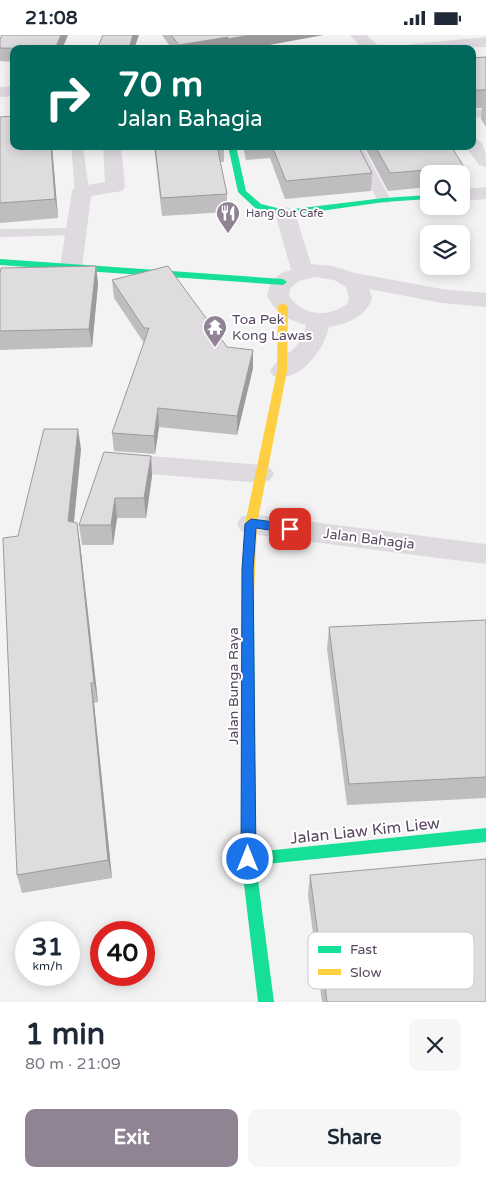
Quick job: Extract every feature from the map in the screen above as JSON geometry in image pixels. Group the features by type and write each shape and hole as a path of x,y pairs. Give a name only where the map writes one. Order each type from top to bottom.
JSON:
{"street":[{"path":"358,35 369,45"},
{"path":"462,45 486,43"},
{"path":"476,148 486,161"},
{"path":"70,267 74,232 82,191 114,187 112,150"},
{"path":"233,150 242,191 258,206 285,213 384,200 420,198"},
{"path":"470,194 486,193"},
{"path":"285,213 293,277"},
{"path":"0,262 293,277 328,271 351,279 442,296 486,300"},
{"path":"293,277 278,289 278,298 282,306 292,313 319,320 347,315 356,309 361,301 362,293 351,279"},
{"path":"356,309 442,296"},
{"name":"Jalan Bunga Raya","path":"266,1002 248,859 248,569 251,524 282,371 282,306"},
{"path":"282,371 304,357 317,331 319,320"},
{"path":"104,461 262,474"},
{"name":"Jalan Bahagia","path":"251,524 486,554"},
{"name":"Jalan Liaw Kim Liew","path":"248,859 486,835"}],"lane":[{"path":"77,150 82,191"},
{"path":"356,150 384,200"},
{"path":"0,233 74,232"}],"building":[{"path":"2,35 61,35 57,45 10,45 10,48 0,48"},
{"path":"103,35 133,35 130,45 99,45"},
{"path":"171,35 251,35 179,45"},
{"path":"486,57 486,90 476,90 476,58"},
{"path":"10,116 10,150 51,150 55,199 0,203 0,117"},
{"path":"155,150 218,150 227,194 161,198"},
{"path":"274,150 360,150 372,173 286,181"},
{"path":"377,150 453,150 463,165 420,165 420,171 390,173"},
{"path":"96,266 89,329 0,331 1,268"},
{"path":"168,266 227,347 253,350 237,416 158,408 154,436 112,433 149,328 144,328 112,280"},
{"path":"44,429 78,429 68,521 77,523 94,683 91,683 108,860 17,875 3,538 18,536"},
{"path":"104,452 151,456 144,498 115,498 111,525 79,525"},
{"path":"486,620 486,777 349,784 329,627"},
{"path":"486,859 486,1002 327,1002 325,989 474,989 474,932 318,932 310,875"}],"traffic: fast":[{"path":"233,150 242,192 258,206 285,213 384,200 420,198"},
{"path":"0,262 283,282"},
{"path":"248,594 248,859 266,1002"},
{"path":"248,859 486,835"}],"traffic: slow":[{"path":"248,594 251,524 282,371 283,306"}],"place":[{"name":"Hang Out Cafe","path":"228,234"},
{"name":"Toa Pek Kong Lawas","path":"215,348"}],"route":[{"path":"248,859 248,569 251,524 290,529"}]}
